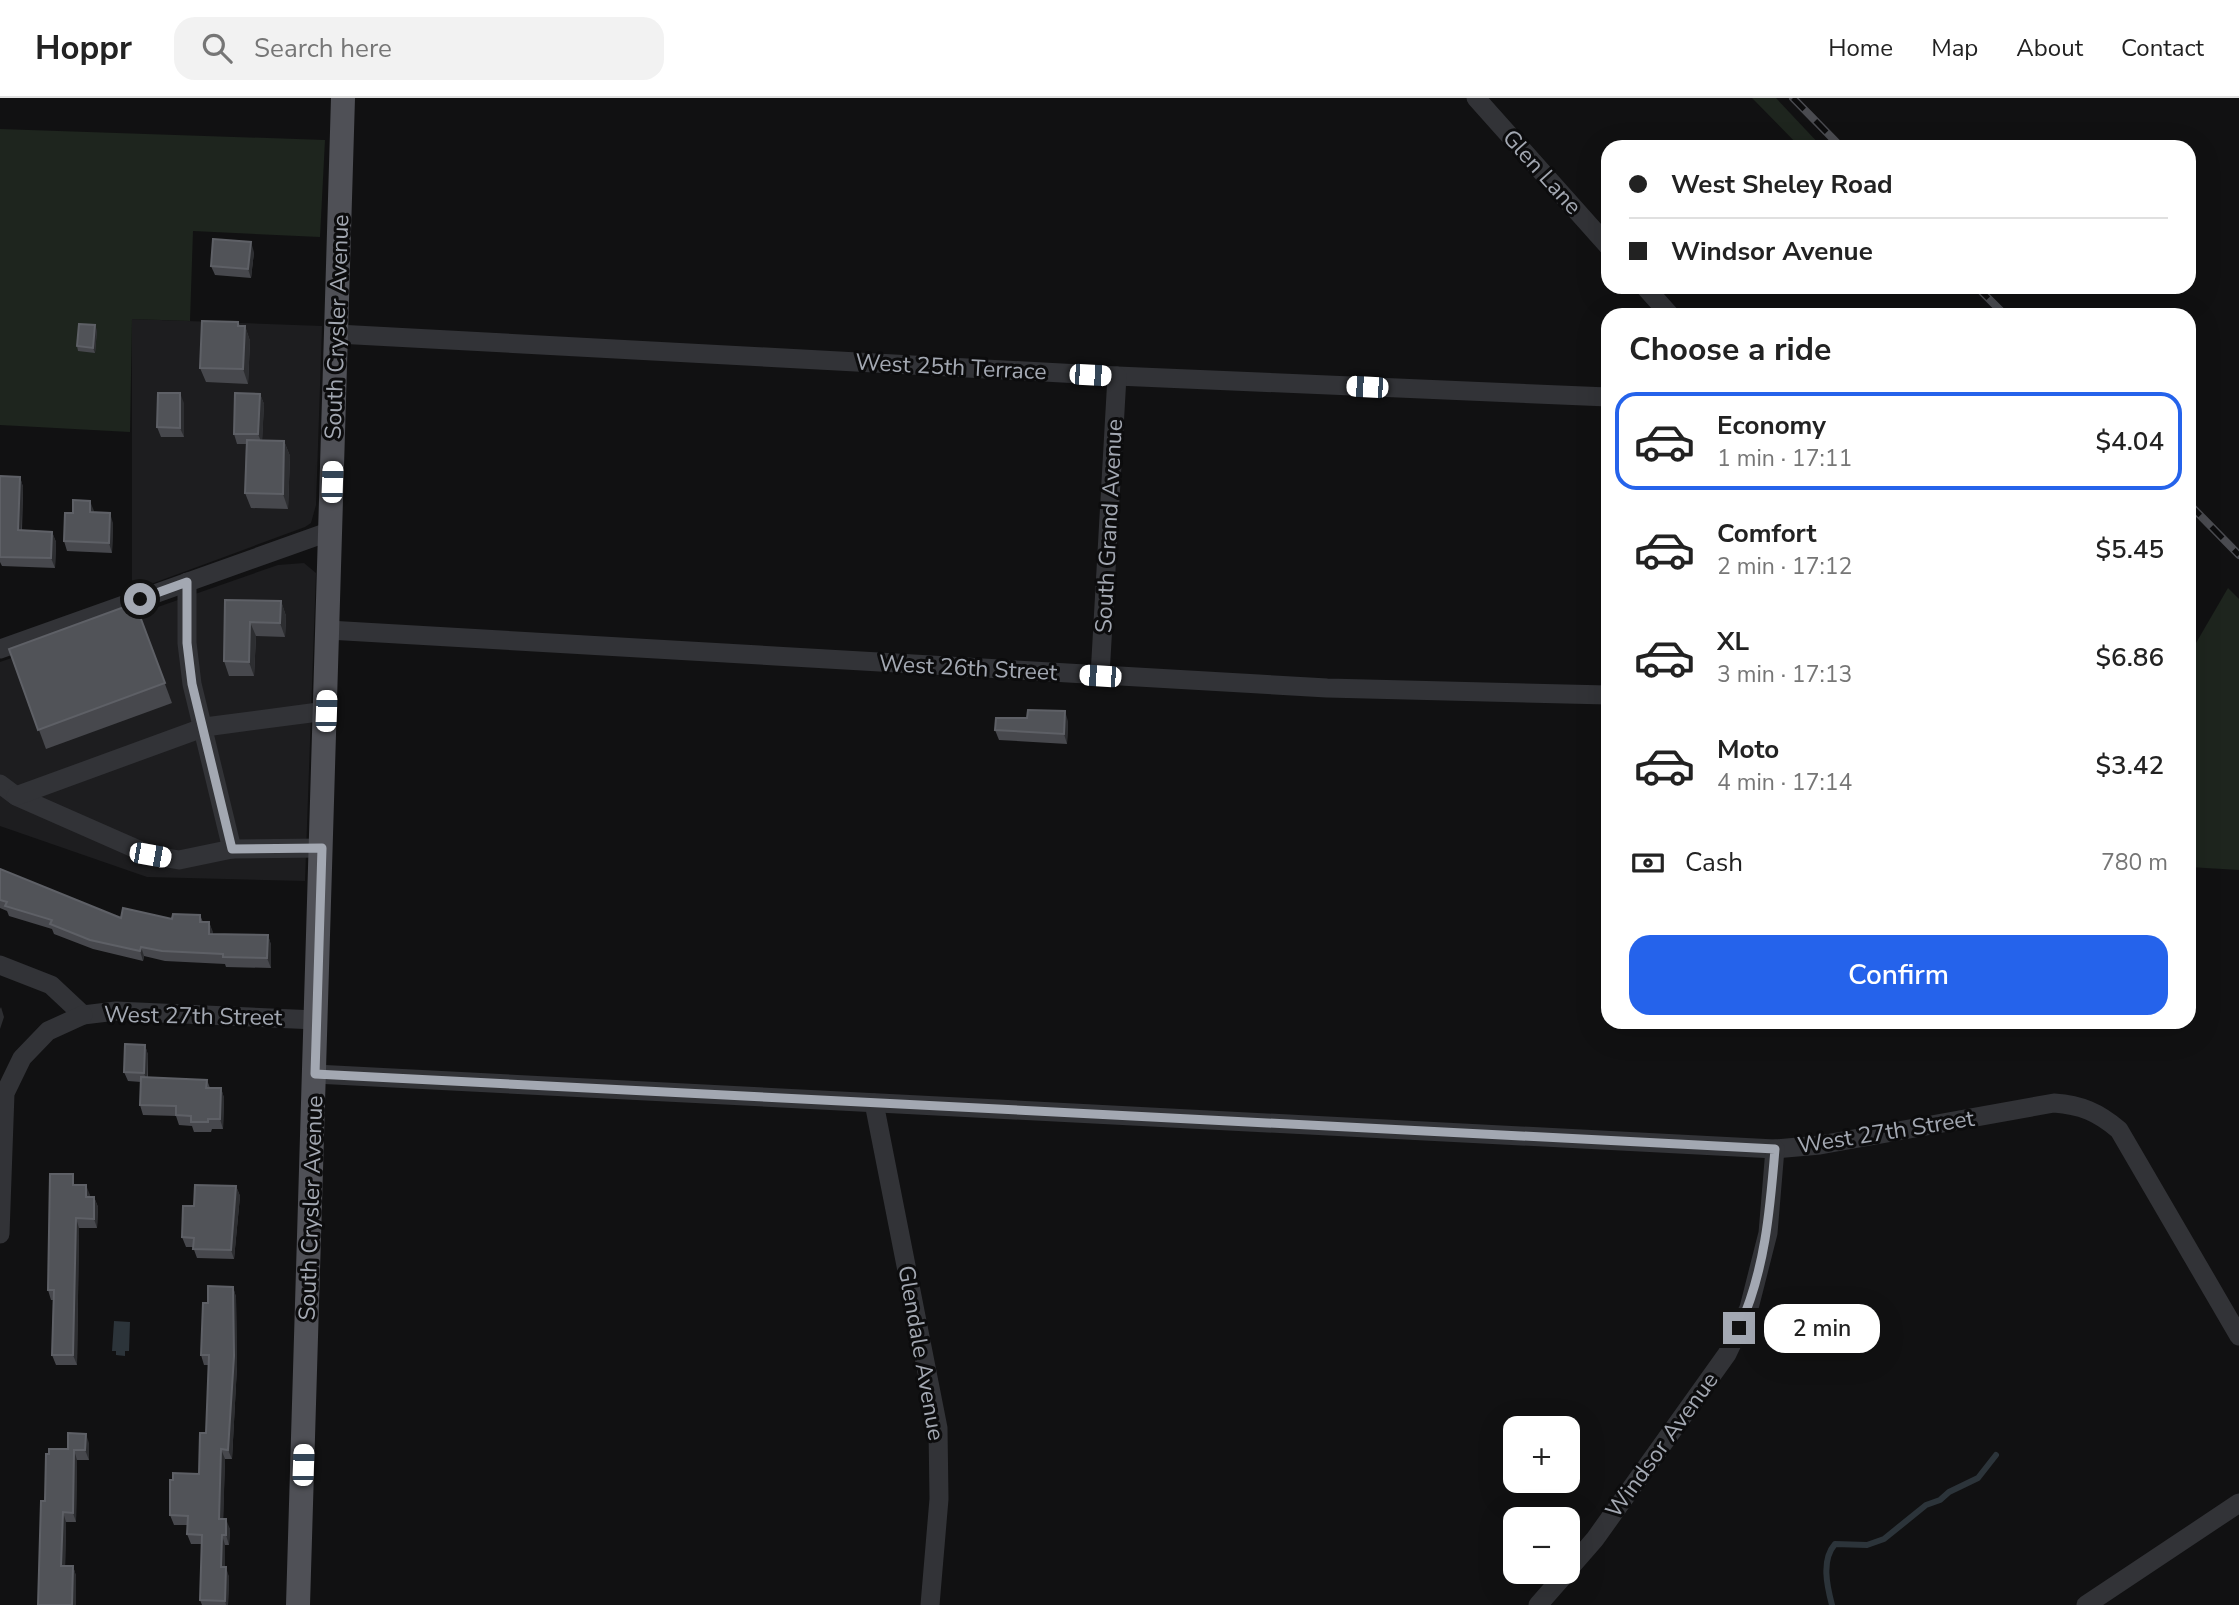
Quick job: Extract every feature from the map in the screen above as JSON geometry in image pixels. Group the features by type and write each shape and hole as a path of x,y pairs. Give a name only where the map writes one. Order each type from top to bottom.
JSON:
{"main road":[{"name":"South Crysler Avenue","path":"298,1605 343,98"}],"street":[{"name":"Glen Lane","path":"1476,98 1601,238"},
{"path":"1652,294 1664,308"},
{"name":"West 25th Terrace","path":"337,334 1117,376 1601,397"},
{"name":"South Grand Avenue","path":"1100,676 1117,376"},
{"path":"0,649 331,531"},
{"path":"187,582 187,643 192,684 205,727 232,849"},
{"name":"West 26th Street","path":"328,629 1327,688 1601,695"},
{"path":"16,796 205,727 326,711"},
{"path":"0,784 16,796 150,855 179,860 232,849 322,848"},
{"name":"West 27th Street","path":"0,965 51,985 83,1015 117,1012 316,1020"},
{"path":"0,1234 5,1093 22,1058 48,1031 83,1015"},
{"name":"West 27th Street","path":"315,1074 1775,1149 1820,1145 2054,1103 2078,1105 2100,1114 2119,1130 2239,1336"},
{"name":"Glendale Avenue","path":"874,1103 938,1428 939,1499 930,1605"},
{"name":"Windsor Avenue","path":"1580,1556 1727,1354 1749,1308 1768,1233 1775,1149"},
{"path":"2086,1605 2239,1503"},
{"name":"Windsor Avenue","path":"1538,1605 1556,1584"}],"shaded area":[{"path":"1752,98 1776,98 1815,140 1793,140"},
{"path":"0,129 325,140 320,237 193,231 190,321 132,319 130,432 0,425"},
{"path":"132,319 322,326 316,505 311,523 132,591"},
{"path":"304,563 316,573 305,881 147,877 0,826 0,662 278,565"},
{"path":"2228,588 2239,599 2239,870 2196,867 2196,643"},
{"path":"114,1321 130,1322 129,1351 125,1351 125,1356 116,1355 116,1351 112,1351"}],"building":[{"path":"213,239 251,242 248,269 211,266"},
{"path":"202,321 238,322 238,326 245,326 243,369 200,368"},
{"path":"79,324 95,325 93,348 77,346"},
{"path":"158,393 180,393 180,428 157,427"},
{"path":"235,393 260,394 258,434 234,434"},
{"path":"247,440 284,441 283,494 245,493"},
{"path":"0,476 20,477 18,530 52,532 51,558 0,557"},
{"path":"73,500 90,501 90,512 110,513 109,543 64,541 65,513 73,513"},
{"path":"225,600 281,601 280,623 250,622 249,662 224,661"},
{"path":"135,603 165,683 38,730 9,649"},
{"path":"1028,710 1065,711 1064,734 995,730 996,718 1027,718"},
{"path":"0,869 121,918 123,908 172,919 173,914 200,915 200,922 209,922 209,934 268,935 267,958 223,957 223,954 162,951 141,947 140,951 90,940 50,924 52,920 5,906 7,902 0,900"},
{"path":"125,1044 145,1045 144,1073 124,1072"},
{"path":"141,1077 207,1080 206,1088 221,1088 220,1119 191,1122 191,1116 176,1115 176,1106 140,1105"},
{"path":"50,1174 73,1174 73,1185 86,1185 86,1197 94,1197 94,1219 76,1218 73,1355 52,1355 54,1290 48,1290"},
{"path":"195,1185 236,1186 231,1250 193,1249 194,1238 182,1237 183,1206 194,1206"},
{"path":"208,1286 233,1287 234,1356 228,1450 221,1449 219,1519 226,1519 226,1535 222,1535 221,1567 226,1567 225,1601 200,1600 202,1535 187,1534 188,1516 170,1515 170,1480 173,1480 173,1473 199,1474 200,1433 206,1433 209,1355 201,1355 203,1303 208,1303"},
{"path":"68,1433 86,1434 85,1450 74,1450 73,1513 63,1512 61,1566 73,1566 72,1605 38,1605 41,1501 45,1501 46,1454 49,1454 49,1449 68,1449"}],"waterway":[{"path":"1832,1605 1827,1582 1827,1565 1835,1544 1867,1545 1884,1539 1926,1505 1978,1478 1996,1455"}],"railway":[{"path":"1793,98 1834,140"},
{"path":"1984,294 1998,308"},
{"path":"2196,511 2239,555"}],"route":[{"path":"140,599 187,582 187,643 192,684 205,727 232,849 322,848 315,1074 1775,1149 1768,1233 1749,1308 1739,1328"}]}
